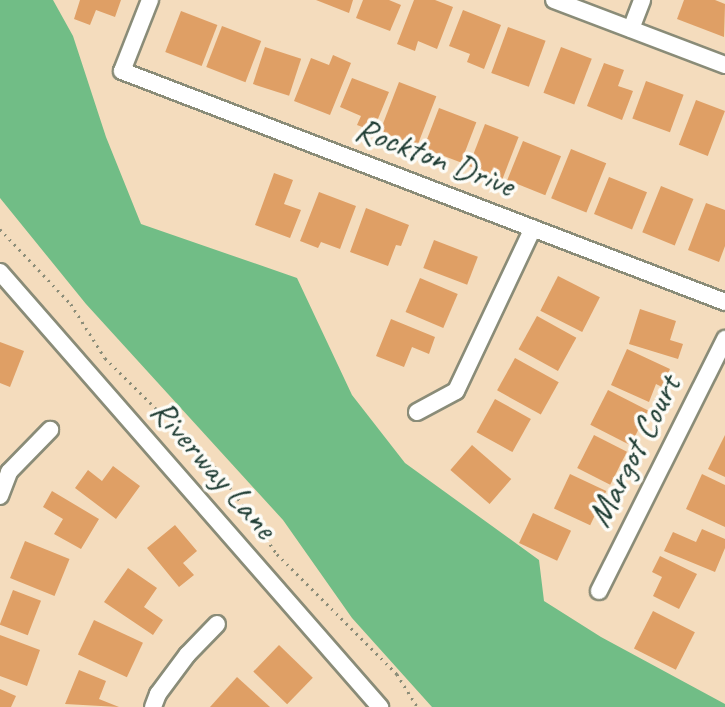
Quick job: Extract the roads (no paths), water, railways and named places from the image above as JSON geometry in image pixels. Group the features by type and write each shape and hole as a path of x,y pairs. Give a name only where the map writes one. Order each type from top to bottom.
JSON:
{"street":[{"name":"Rockton Drive","path":"150,0 122,71 725,302"},
{"path":"554,0 725,65"},
{"path":"631,29 642,0"},
{"path":"417,412 456,391 533,228"},
{"name":"Riverway Lane","path":"0,272 380,707"},
{"name":"Margot Court","path":"599,591 725,339"},
{"path":"0,496 9,472 50,430"},
{"path":"153,707 158,694 187,655 217,624"}]}
